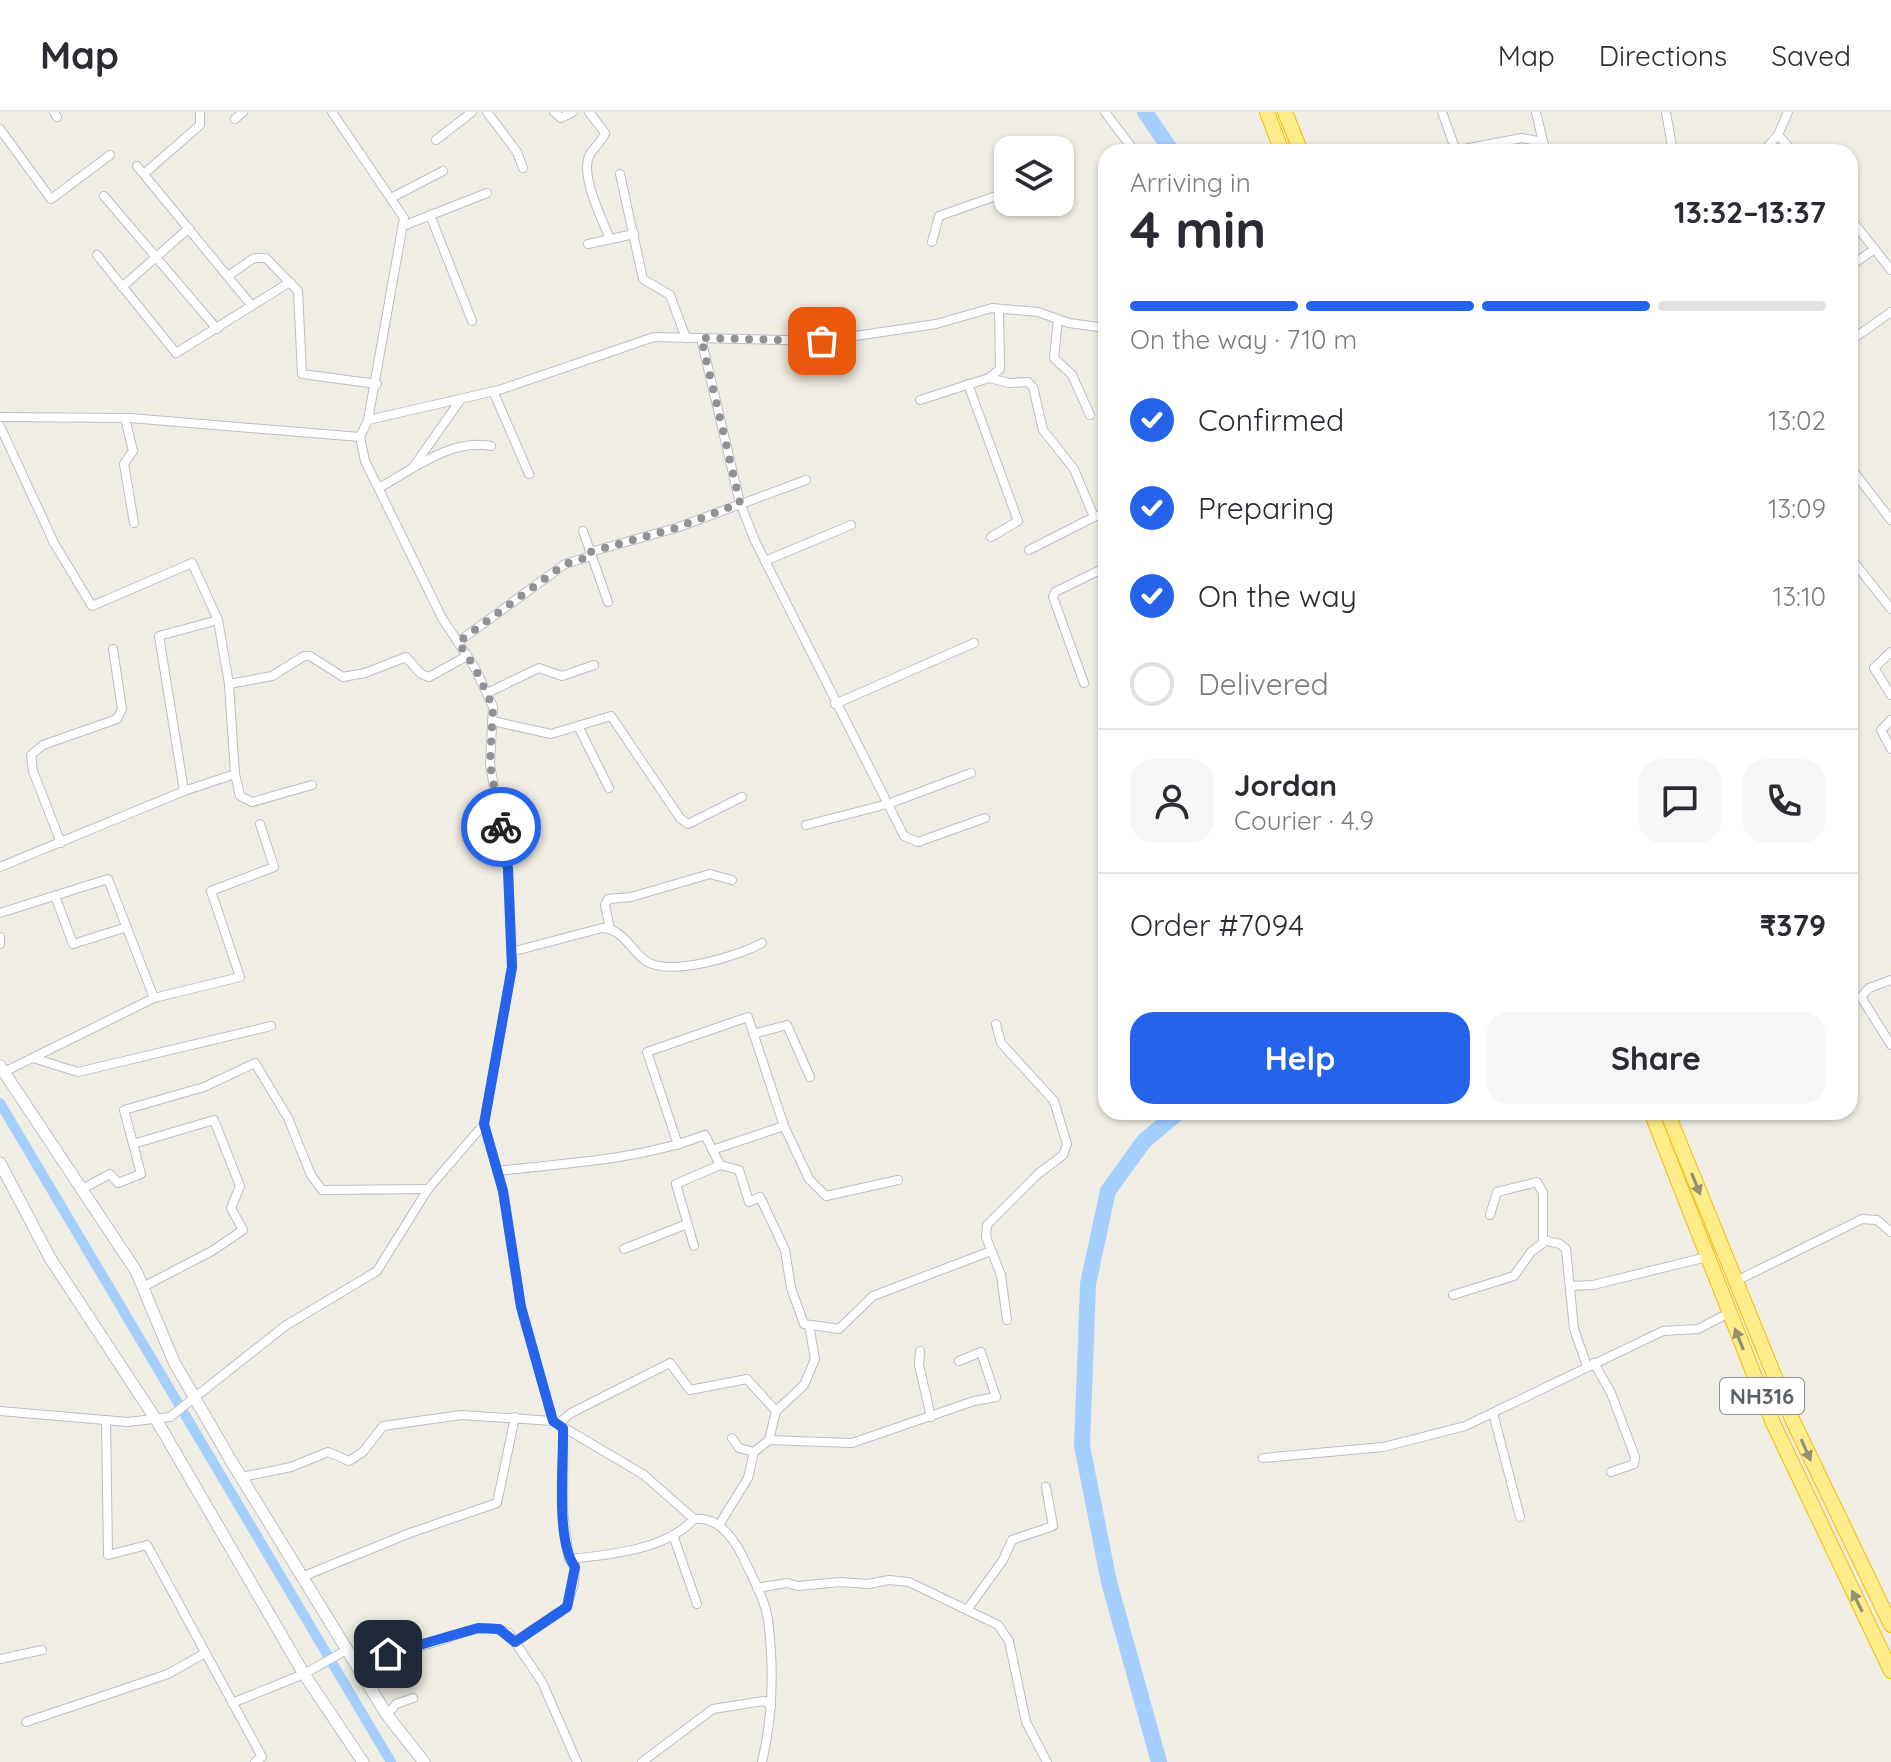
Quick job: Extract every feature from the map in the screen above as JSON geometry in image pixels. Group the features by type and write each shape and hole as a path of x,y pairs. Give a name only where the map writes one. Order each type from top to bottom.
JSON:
{"highway":[{"path":"1267,112 1279,144"},
{"path":"1285,112 1298,144"},
{"name":"NH316","path":"1654,1120 1794,1470 1891,1671"},
{"name":"NH316","path":"1670,1120 1819,1479 1891,1625"}],"street":[{"path":"200,112 200,125 141,169 252,306"},
{"path":"235,119 243,112"},
{"path":"332,112 404,218 377,384 368,420 360,437 365,461 442,618 467,656 493,707 490,764 508,869 512,967 484,1124 497,1171 521,1307 558,1424 569,1559 575,1567 567,1607 515,1642"},
{"path":"436,140 472,112"},
{"path":"487,112 517,152 523,168"},
{"path":"554,112 561,118 573,112"},
{"path":"589,112 605,133 590,154 588,172 591,192 610,239"},
{"path":"1105,112 1129,144"},
{"path":"1442,112 1450,144"},
{"path":"1487,144 1522,138 1543,142 1536,112"},
{"path":"1666,112 1672,144"},
{"path":"1770,144 1778,135 1788,112"},
{"path":"0,129 51,199 110,155"},
{"path":"1778,135 1786,144"},
{"path":"391,198 443,171"},
{"path":"620,174 643,279 670,295 686,338"},
{"path":"403,226 487,193"},
{"path":"104,196 217,329"},
{"path":"932,242 939,216 994,197"},
{"path":"430,215 472,321"},
{"path":"122,287 189,228"},
{"path":"1858,228 1890,268"},
{"path":"588,244 634,234"},
{"path":"1858,261 1875,249"},
{"path":"97,255 176,353 290,282"},
{"path":"228,276 254,258 266,258 298,291 302,374 377,384"},
{"path":"368,420 493,391 654,337 822,341 936,324 999,309 1038,312 1098,326"},
{"path":"989,378 1000,369 999,309"},
{"path":"1858,335 1891,312"},
{"path":"1058,319 1054,358 1072,375 1090,415"},
{"path":"701,338 740,503 835,704 904,836 911,842 985,818"},
{"path":"920,400 989,378 1028,382 1033,387 1043,430 1074,469 1094,517"},
{"path":"968,384 1018,521 991,537"},
{"path":"493,391 529,474"},
{"path":"411,470 461,398"},
{"path":"0,417 125,418 360,437"},
{"path":"125,418 133,451 124,464 134,523"},
{"path":"0,426 54,543 92,606 192,563 218,620 229,684 235,774 240,796 252,802 312,785"},
{"path":"379,488 440,454 473,442 491,446"},
{"path":"1858,477 1891,520"},
{"path":"458,642 565,564 676,528 806,480"},
{"path":"1029,550 1098,516"},
{"path":"765,561 851,525"},
{"path":"583,531 608,602"},
{"path":"1858,567 1891,609"},
{"path":"1084,683 1053,597 1055,592 1098,571"},
{"path":"184,791 159,636 218,620"},
{"path":"835,704 974,643"},
{"path":"61,843 33,771 31,755 43,745 117,719 122,709 113,649"},
{"path":"1891,652 1874,668 1891,695"},
{"path":"229,684 272,676 304,656 310,656 343,677 365,673 406,657 421,674 429,677 467,656"},
{"path":"487,693 539,668 562,676 594,665"},
{"path":"492,721 551,734 611,716 680,818 688,824 742,797"},
{"path":"1891,720 1881,730 1891,749"},
{"path":"578,726 609,788"},
{"path":"806,825 888,804 971,773"},
{"path":"0,867 184,791 235,774"},
{"path":"260,824 274,867 211,891 240,977 154,998 32,1058 2,1069 136,1271 192,1402 304,1576 387,1715 424,1762"},
{"path":"732,880 710,874 631,897 608,899 605,905 610,929 648,962 659,966 708,962 746,952 762,943"},
{"path":"0,913 108,879 154,998"},
{"path":"55,896 73,944 127,927"},
{"path":"511,952 610,929"},
{"path":"0,937 0,944"},
{"path":"1891,980 1869,988 1861,997 1891,1045"},
{"path":"678,1145 647,1052 748,1017 784,1126 809,1179 826,1196 898,1180"},
{"path":"996,1024 1001,1043 1054,1101 1067,1144 1063,1155 1038,1174 987,1225 986,1237 1001,1275 1007,1320"},
{"path":"753,1034 787,1025 810,1077"},
{"path":"32,1058 78,1072 271,1026"},
{"path":"82,1189 101,1176 110,1174 118,1183 141,1174 124,1110 204,1087 255,1063 288,1118 311,1175 322,1190 428,1189"},
{"path":"133,1144 214,1120 240,1186 231,1208 243,1230 212,1251 143,1287"},
{"path":"0,1411 106,1420 164,1419 192,1402 285,1326 377,1271 428,1189 484,1124"},
{"path":"712,1150 784,1126"},
{"path":"497,1171 597,1160 678,1145 705,1135 720,1165"},
{"path":"694,1246 676,1184 720,1165 739,1170 749,1202 760,1197 785,1250 791,1288 804,1324 839,1329 873,1296 991,1251"},
{"path":"1,1169 50,1258 164,1419 304,1674 363,1762"},
{"path":"1453,1295 1514,1276 1543,1240 1543,1193 1537,1182 1497,1192 1490,1215"},
{"path":"1736,1281 1862,1219 1877,1220 1891,1232"},
{"path":"624,1249 687,1224"},
{"path":"1543,1240 1564,1246 1574,1329 1591,1364 1611,1393 1635,1457 1634,1464 1611,1472"},
{"path":"1571,1286 1593,1285 1707,1257"},
{"path":"1263,1458 1383,1447 1465,1426 1663,1331 1698,1329 1729,1313"},
{"path":"719,1525 748,1478 754,1452 769,1440 776,1411 804,1385 815,1359 809,1325"},
{"path":"920,1351 919,1365 931,1417"},
{"path":"769,1440 852,1443 996,1397 981,1352 959,1361"},
{"path":"558,1424 571,1413 670,1363 690,1390 747,1379 776,1411"},
{"path":"1493,1413 1520,1517"},
{"path":"242,1477 291,1467 328,1452 349,1461 363,1452 383,1426 461,1415 515,1417 558,1424 644,1475 694,1519"},
{"path":"304,1576 410,1533 497,1503 515,1417"},
{"path":"106,1420 108,1555 147,1545 262,1757 255,1762"},
{"path":"732,1438 739,1448 754,1452"},
{"path":"967,1610 1003,1560 1012,1540 1053,1526 1046,1487"},
{"path":"569,1559 608,1555 673,1535 694,1519 705,1517 719,1525 737,1546 768,1619 771,1706 762,1762"},
{"path":"673,1535 697,1604"},
{"path":"757,1588 787,1583 798,1586 899,1581 924,1588 1004,1632 1026,1722 1047,1762"},
{"path":"232,1703 350,1653 388,1654 478,1628 499,1629 515,1642 542,1682 577,1762"},
{"path":"0,1659 42,1650"},
{"path":"26,1722 168,1674 205,1653"},
{"path":"387,1715 396,1704 413,1698"},
{"path":"642,1762 713,1709 764,1701 771,1706"}],"waterway":[{"path":"1145,112 1167,144"},
{"path":"0,1103 391,1762"},
{"path":"1159,1762 1109,1582 1082,1446 1088,1284 1108,1191 1144,1141 1169,1120"}],"way so far":[{"path":"501,827 490,764 493,707 475,668 458,642 565,564 591,556 590,552 676,528 740,503 701,338 822,341"}],"route":[{"path":"388,1654 478,1628 499,1629 509,1633 515,1642 567,1607 574,1583 575,1567 569,1559 563,1511 563,1428 553,1421 534,1360 521,1307 503,1191 484,1124 512,967 508,869 501,827"}]}
